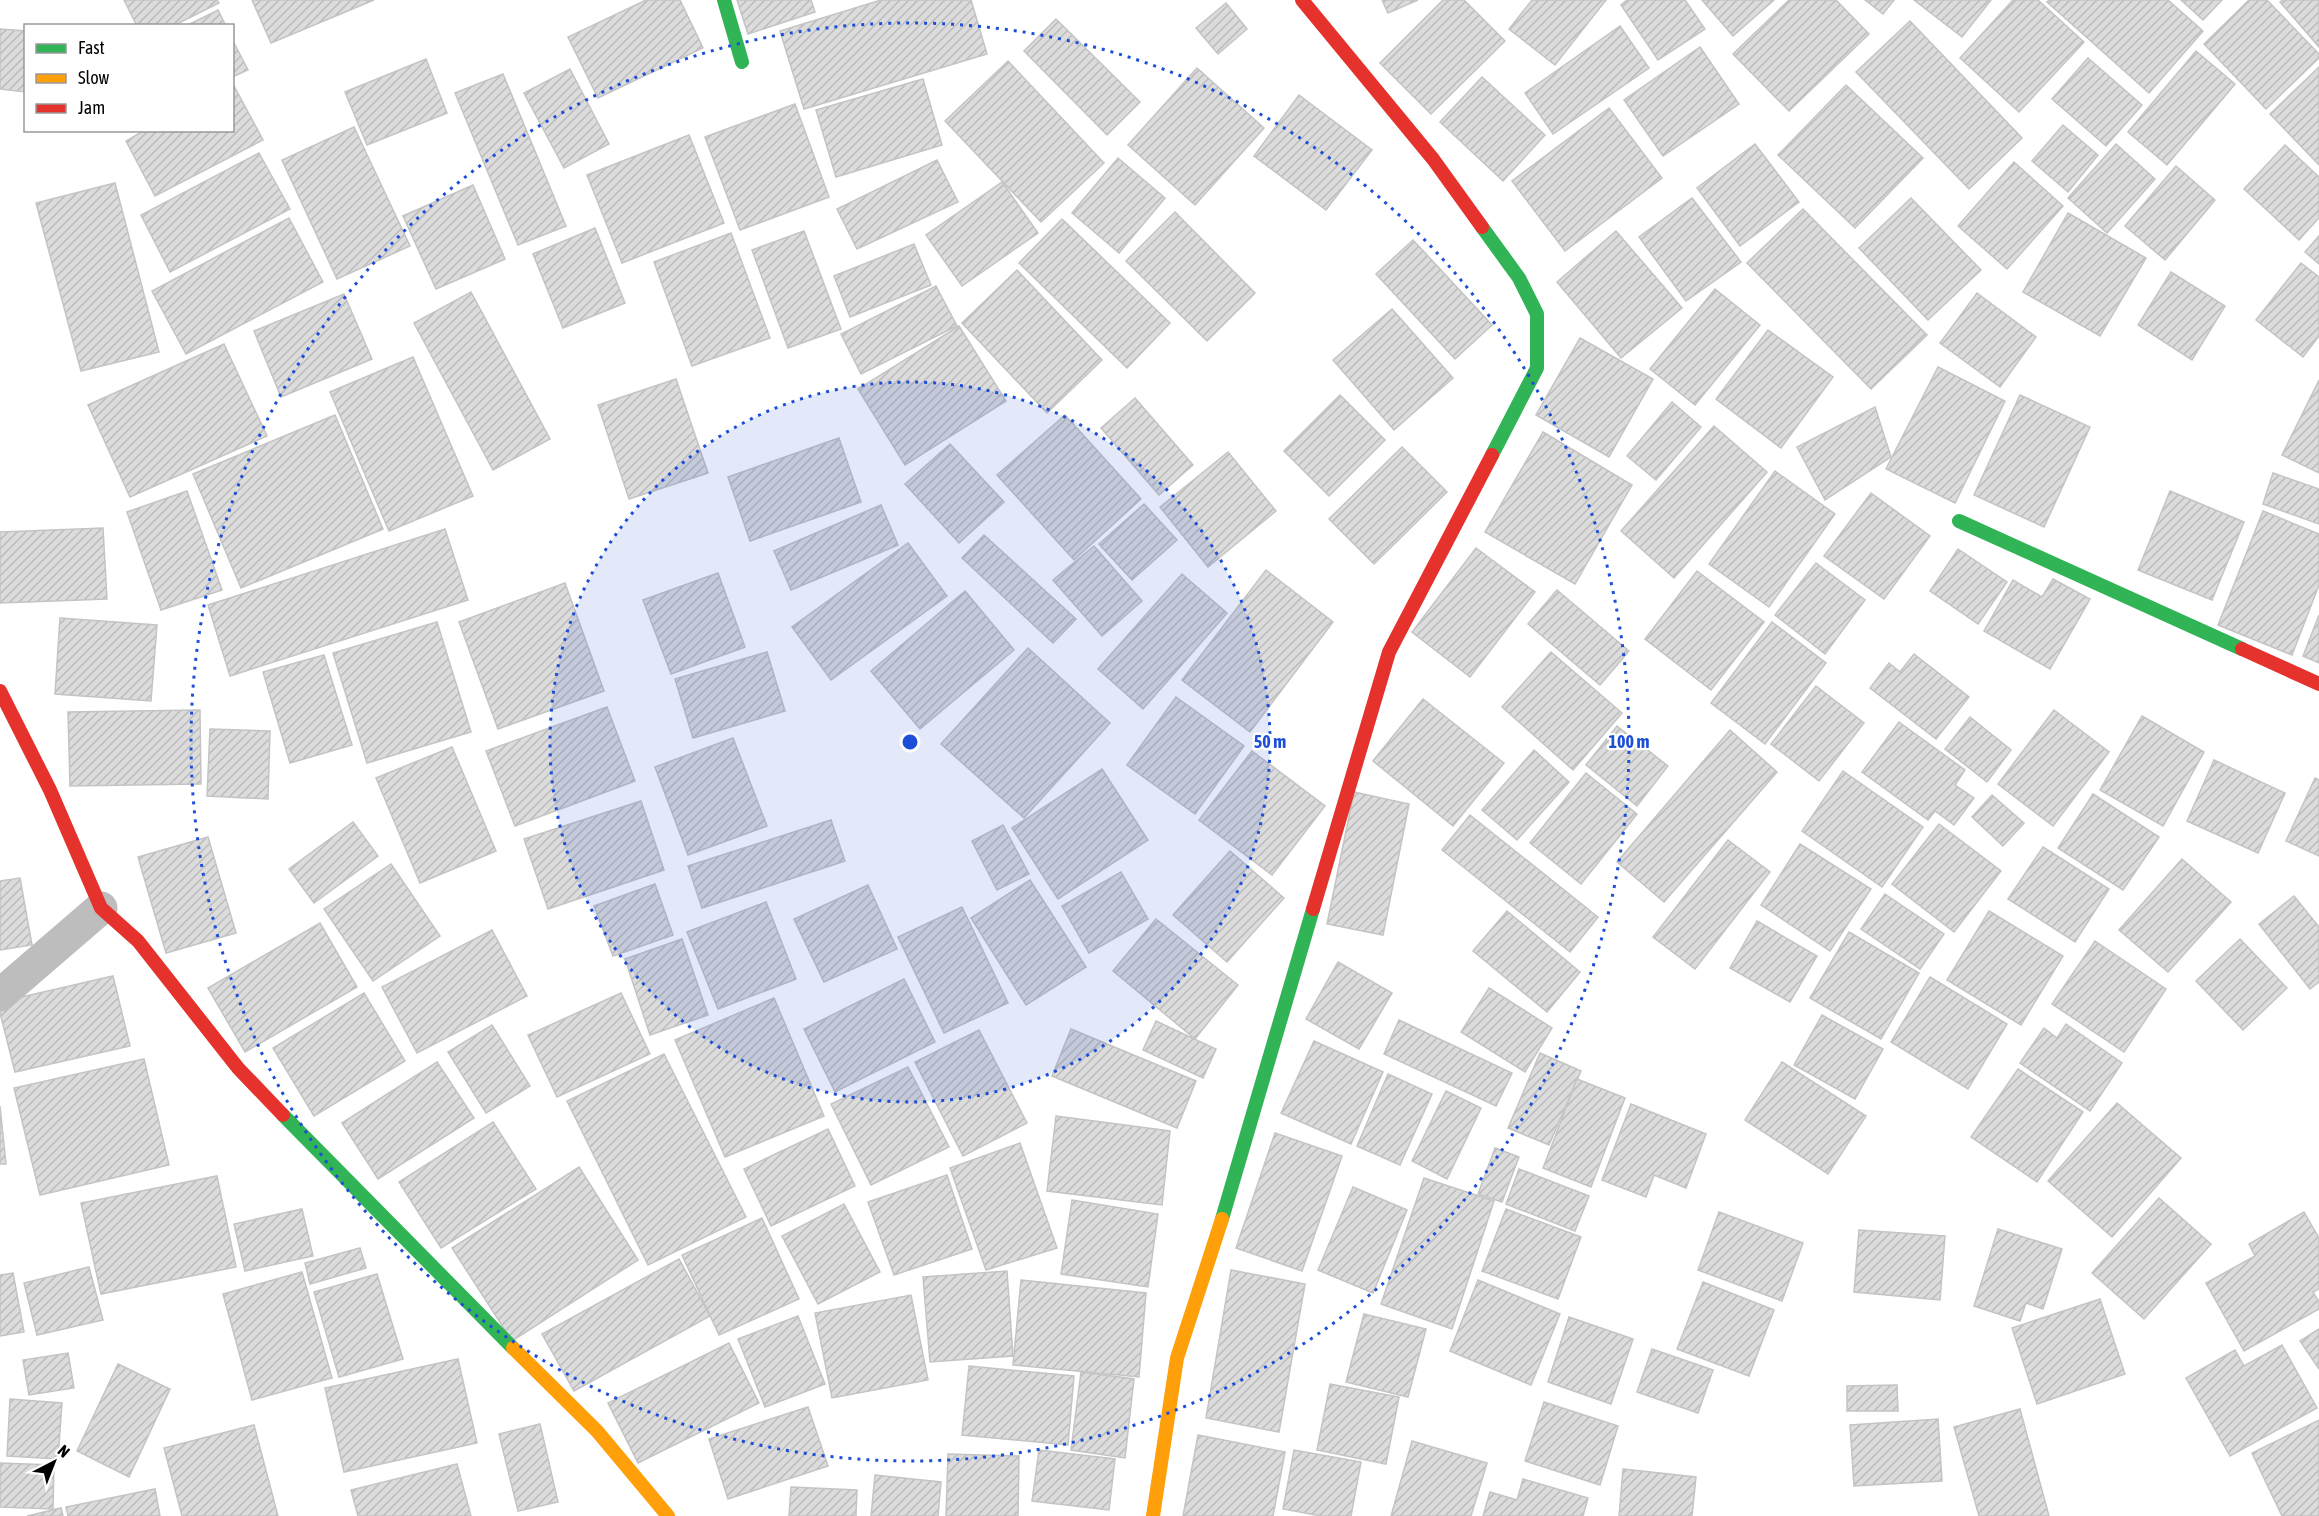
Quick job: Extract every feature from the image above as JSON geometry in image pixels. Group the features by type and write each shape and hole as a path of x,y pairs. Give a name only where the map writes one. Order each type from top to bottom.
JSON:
{"street":[{"path":"724,0 742,62"},
{"path":"1153,1516 1177,1358 1232,1186 1389,652 1538,368 1537,314 1519,278 1433,159 1302,0"},
{"path":"1959,521 2319,684"},
{"path":"0,691 50,790 101,908 138,941 238,1068 424,1261 597,1431 668,1516"},
{"path":"0,995 101,908"}],"building":[{"path":"124,0 217,0 219,3 177,24 136,24"},
{"path":"252,0 374,0 271,43"},
{"path":"646,0 680,0 703,48 598,98 568,37"},
{"path":"737,0 811,0 815,12 748,34"},
{"path":"881,0 971,0 987,54 804,109 780,31"},
{"path":"1382,0 1418,0 1388,13"},
{"path":"1443,0 1464,0 1505,41 1431,114 1380,63"},
{"path":"1532,0 1606,0 1555,65 1509,29"},
{"path":"1627,0 1685,0 1705,29 1658,60 1621,5"},
{"path":"1702,0 1774,0 1733,36"},
{"path":"1789,0 1836,0 1869,34 1789,111 1733,54"},
{"path":"1865,0 1894,0 1883,14"},
{"path":"1914,0 1991,0 1962,37"},
{"path":"2013,0 2038,0 2084,42 2019,112 1960,58"},
{"path":"2049,0 2168,0 2203,31 2149,93 2047,2"},
{"path":"2181,0 2222,0 2203,20"},
{"path":"2249,0 2267,0 2319,54 2319,58 2266,109 2204,44"},
{"path":"2283,0 2319,0 2319,47 2280,2"},
{"path":"1226,3 1247,29 1218,54 1196,28"},
{"path":"218,10 225,24 190,24"},
{"path":"1056,19 1140,102 1107,135 1024,51"},
{"path":"1910,21 2022,138 1969,189 1856,72"},
{"path":"1620,26 1649,68 1553,134 1525,93"},
{"path":"0,29 24,31 24,92 0,89"},
{"path":"234,43 248,70 234,76"},
{"path":"1700,47 1739,104 1663,156 1624,100"},
{"path":"2196,51 2235,84 2167,165 2128,132"},
{"path":"2088,58 2142,105 2106,146 2052,99"},
{"path":"426,59 447,113 367,145 345,92"},
{"path":"1008,61 1104,163 1041,222 945,121"},
{"path":"2319,67 2319,165 2270,114"},
{"path":"1197,68 1264,128 1195,205 1128,145"},
{"path":"570,69 609,144 564,168 524,93"},
{"path":"503,74 566,226 518,245 455,93"},
{"path":"1482,77 1545,135 1503,181 1440,122"},
{"path":"923,79 942,145 836,177 816,110"},
{"path":"1846,85 1923,158 1855,228 1778,155"},
{"path":"234,86 263,140 155,196 126,141 142,132 234,132"},
{"path":"1299,95 1372,150 1326,210 1254,156"},
{"path":"795,104 829,197 740,230 705,137"},
{"path":"1609,108 1662,178 1565,251 1512,181"},
{"path":"2063,125 2098,155 2068,192 2032,161"},
{"path":"354,127 410,246 337,279 282,160"},
{"path":"689,135 724,223 622,263 587,175"},
{"path":"1755,144 1799,202 1740,246 1697,188"},
{"path":"2116,144 2155,179 2107,233 2068,198"},
{"path":"2285,145 2319,177 2319,218 2299,240 2244,189"},
{"path":"259,153 290,209 170,272 141,215"},
{"path":"1118,158 1165,198 1119,253 1072,213"},
{"path":"937,160 958,202 857,249 837,209"},
{"path":"2014,162 2063,206 2007,269 1958,226"},
{"path":"2176,166 2215,200 2165,260 2125,226"},
{"path":"1002,182 1038,233 962,286 926,235"},
{"path":"115,183 159,352 81,371 36,203"},
{"path":"473,185 505,259 436,289 403,216"},
{"path":"1692,198 1741,262 1686,301 1639,237"},
{"path":"1911,198 1981,270 1928,320 1859,248"},
{"path":"1803,209 1927,335 1871,389 1747,263"},
{"path":"1175,212 1255,293 1207,341 1126,261"},
{"path":"2068,213 2146,258 2100,336 2023,292"},
{"path":"289,218 323,282 186,354 152,291"},
{"path":"1062,219 1170,323 1127,368 1019,263"},
{"path":"595,228 625,303 563,328 533,254"},
{"path":"804,231 841,329 788,348 752,250"},
{"path":"1616,231 1682,308 1621,358 1557,282"},
{"path":"731,233 770,338 692,366 654,262"},
{"path":"2319,236 2319,264 2305,252"},
{"path":"1413,240 1492,325 1455,359 1376,274"},
{"path":"914,244 931,285 850,317 834,276"},
{"path":"2301,263 2319,277 2319,336 2303,357 2256,320"},
{"path":"1017,270 1102,360 1047,413 962,323"},
{"path":"2171,272 2225,306 2192,360 2138,325"},
{"path":"936,286 957,326 861,374 841,334"},
{"path":"1715,289 1760,325 1695,405 1650,369"},
{"path":"471,292 550,439 493,470 414,323"},
{"path":"1977,293 2036,337 2000,387 1940,343"},
{"path":"344,294 372,359 281,397 254,331"},
{"path":"1392,309 1453,378 1394,430 1333,360"},
{"path":"959,326 1006,401 905,465 858,389"},
{"path":"1768,330 1833,377 1781,448 1716,399"},
{"path":"1580,338 1653,379 1609,457 1536,415"},
{"path":"224,344 267,436 130,497 88,405"},
{"path":"413,357 473,496 389,531 330,392"},
{"path":"1938,367 2005,401 1955,503 1886,469"},
{"path":"676,379 708,473 629,499 598,405"},
{"path":"2319,380 2319,473 2282,455"},
{"path":"1340,395 1385,440 1329,496 1284,451"},
{"path":"2020,395 2090,427 2044,527 1974,495"},
{"path":"1135,398 1193,465 1159,495 1101,428"},
{"path":"1672,402 1701,427 1656,480 1627,456"},
{"path":"1875,407 1891,457 1825,500 1797,447"},
{"path":"335,415 383,529 241,588 193,474"},
{"path":"1065,415 1141,499 1074,560 997,475"},
{"path":"1714,426 1767,472 1674,578 1621,531"},
{"path":"1543,432 1632,485 1575,584 1485,532"},
{"path":"839,438 861,502 750,541 728,477"},
{"path":"950,444 1004,502 959,543 905,484"},
{"path":"1402,447 1447,492 1374,564 1329,519"},
{"path":"1228,452 1276,511 1208,567 1160,507"},
{"path":"1775,471 1835,514 1769,607 1709,564"},
{"path":"2273,473 2319,489 2319,524 2263,504"},
{"path":"187,491 222,590 161,610 127,512"},
{"path":"2170,491 2244,522 2212,600 2138,570"},
{"path":"1871,493 1930,536 1884,599 1824,556"},
{"path":"1144,504 1177,540 1132,580 1099,544"},
{"path":"881,505 898,545 791,590 774,551"},
{"path":"2263,511 2319,534 2319,585 2292,655 2218,625"},
{"path":"103,528 107,599 0,603 0,532"},
{"path":"445,529 468,600 230,676 208,605"},
{"path":"984,535 1076,619 1053,643 962,558"},
{"path":"908,543 947,596 831,680 792,627"},
{"path":"1094,546 1142,601 1102,636 1053,580"},
{"path":"1476,548 1535,592 1470,677 1412,632"},
{"path":"1958,549 2007,582 1978,624 1930,591"},
{"path":"1816,563 1865,600 1825,654 1775,615"},
{"path":"1266,570 1333,622 1250,732 1182,680"},
{"path":"1697,571 1764,622 1711,690 1645,639"},
{"path":"718,573 745,647 671,674 643,600"},
{"path":"1182,574 1227,613 1143,709 1098,669"},
{"path":"2053,579 2090,599 2050,669 1984,631 2013,580 2042,597"},
{"path":"565,583 604,691 498,729 459,622"},
{"path":"1557,590 1629,651 1600,685 1528,624"},
{"path":"965,591 1014,650 920,729 871,671"},
{"path":"2319,615 2319,663 2303,656"},
{"path":"60,618 157,625 151,701 55,694"},
{"path":"437,622 471,732 367,763 333,653"},
{"path":"1772,622 1826,663 1765,744 1711,703"},
{"path":"1028,648 1110,723 1024,818 941,744"},
{"path":"767,652 785,711 693,738 675,679"},
{"path":"1551,652 1622,713 1573,770 1502,707"},
{"path":"1914,654 1969,697 1936,739 1870,688 1889,663 1900,672"},
{"path":"324,655 352,745 290,763 263,672"},
{"path":"1816,686 1864,723 1819,781 1771,744"},
{"path":"1176,697 1244,746 1195,814 1127,765"},
{"path":"1423,699 1504,763 1453,826 1373,761"},
{"path":"607,707 635,781 515,826 486,751"},
{"path":"200,710 201,784 70,786 68,712"},
{"path":"2054,710 2109,752 2053,826 1998,784"},
{"path":"2142,716 2204,752 2163,826 2100,790"},
{"path":"1970,717 2011,750 1987,782 1945,749"},
{"path":"1899,722 1965,770 1955,785 1974,798 1954,825 1935,811 1928,820 1862,772"},
{"path":"1617,726 1668,766 1637,806 1586,765"},
{"path":"210,729 270,731 268,799 207,796"},
{"path":"1730,730 1777,772 1664,902 1617,862"},
{"path":"733,738 767,826 688,855 655,767"},
{"path":"452,747 496,851 420,883 376,778"},
{"path":"1534,750 1569,782 1517,840 1482,810"},
{"path":"1252,751 1325,806 1272,875 1199,820"},
{"path":"2214,760 2285,793 2258,853 2187,821"},
{"path":"1102,769 1148,840 1058,899 1012,828"},
{"path":"1843,771 1923,827 1882,887 1802,831"},
{"path":"1586,773 1637,814 1581,884 1530,843"},
{"path":"2315,778 2319,780 2319,856 2286,841"},
{"path":"1354,792 1409,804 1383,935 1327,924"},
{"path":"2093,794 2159,837 2123,890 2058,848"},
{"path":"1992,795 2024,823 2003,846 1972,817"},
{"path":"641,801 664,870 548,909 524,839"},
{"path":"1470,815 1598,917 1570,952 1442,850"},
{"path":"831,820 845,861 702,908 688,866"},
{"path":"353,822 378,856 314,903 289,869"},
{"path":"1939,824 2001,871 1954,932 1892,884"},
{"path":"1003,825 1029,874 997,890 972,841"},
{"path":"208,837 236,933 166,953 138,857"},
{"path":"1728,840 1770,872 1695,969 1653,937"},
{"path":"1800,844 1871,889 1830,951 1761,905"},
{"path":"2043,847 2109,889 2075,942 2008,899"},
{"path":"1230,851 1284,898 1227,962 1173,915"},
{"path":"2182,859 2231,902 2168,972 2119,930"},
{"path":"391,864 440,936 373,981 324,909"},
{"path":"1121,872 1148,919 1089,953 1062,906"},
{"path":"20,878 32,945 0,950 0,881"},
{"path":"1030,880 1086,967 1026,1005 971,918"},
{"path":"655,884 673,935 613,956 594,906"},
{"path":"868,885 897,949 824,982 794,919"},
{"path":"1885,894 1944,934 1920,969 1861,929"},
{"path":"2294,896 2319,927 2319,982 2310,989 2259,924"},
{"path":"766,902 796,979 718,1009 687,932"},
{"path":"962,907 1008,1003 944,1033 898,937"},
{"path":"1507,911 1580,972 1547,1012 1473,951"},
{"path":"1989,911 2063,956 2021,1025 1947,980"},
{"path":"1156,919 1238,985 1195,1039 1113,971"},
{"path":"1757,921 1817,956 1790,1002 1730,968"},
{"path":"320,923 357,987 245,1052 208,988"},
{"path":"492,930 527,996 417,1053 382,987"},
{"path":"1849,932 1919,973 1881,1039 1810,998"},
{"path":"682,939 708,1015 650,1035 625,959"},
{"path":"2240,939 2287,988 2243,1030 2196,981"},
{"path":"2095,941 2166,989 2124,1052 2052,1004"},
{"path":"1338,962 1392,993 1359,1049 1306,1019"},
{"path":"113,976 130,1046 15,1072 0,1013 0,1002"},
{"path":"1930,977 2007,1024 1968,1089 1891,1042"},
{"path":"904,979 935,1042 835,1092 804,1029"},
{"path":"1489,988 1552,1028 1525,1072 1461,1032"},
{"path":"364,993 405,1061 314,1116 273,1048"},
{"path":"621,993 650,1054 557,1097 528,1035"},
{"path":"774,998 824,1116 725,1157 675,1040"},
{"path":"1822,1015 1883,1049 1855,1099 1794,1065"},
{"path":"1399,1020 1512,1073 1496,1106 1384,1054"},
{"path":"1156,1021 1216,1049 1203,1078 1143,1050"},
{"path":"2066,1024 2122,1063 2090,1111 2020,1063 2044,1028 2057,1038"},
{"path":"492,1025 530,1086 486,1113 448,1052"},
{"path":"1071,1029 1196,1081 1177,1128 1052,1076"},
{"path":"979,1030 1027,1123 963,1156 915,1062"},
{"path":"1314,1041 1383,1072 1351,1144 1281,1113"},
{"path":"1540,1053 1581,1071 1549,1145 1508,1128"},
{"path":"664,1054 746,1217 648,1265 567,1101"},
{"path":"144,1059 169,1165 40,1195 14,1088"},
{"path":"437,1062 474,1118 378,1179 342,1123"},
{"path":"1782,1062 1866,1116 1828,1174 1745,1120"},
{"path":"908,1067 949,1147 871,1185 831,1104"},
{"path":"2018,1069 2083,1112 2037,1182 1971,1137"},
{"path":"1388,1074 1432,1094 1400,1165 1357,1146"},
{"path":"1577,1079 1625,1098 1591,1187 1543,1168"},
{"path":"1446,1091 1481,1108 1447,1179 1412,1161"},
{"path":"2117,1103 2181,1158 2112,1237 2048,1181"},
{"path":"1631,1104 1706,1134 1686,1188 1654,1175 1646,1197 1602,1180"},
{"path":"0,1106 6,1164 0,1164"},
{"path":"1056,1116 1170,1131 1162,1205 1047,1191"},
{"path":"493,1122 536,1189 441,1248 399,1182"},
{"path":"828,1129 855,1186 771,1226 744,1169"},
{"path":"1275,1133 1342,1156 1302,1271 1236,1248"},
{"path":"1020,1143 1057,1248 986,1270 950,1168"},
{"path":"1495,1148 1519,1157 1502,1202 1478,1194"},
{"path":"579,1167 638,1260 512,1341 452,1248"},
{"path":"1519,1169 1589,1196 1575,1231 1506,1204"},
{"path":"947,1175 972,1249 894,1275 868,1202"},
{"path":"217,1176 236,1267 101,1294 81,1203"},
{"path":"1424,1178 1494,1201 1452,1329 1381,1304"},
{"path":"1353,1187 1407,1210 1373,1293 1318,1270"},
{"path":"2159,1198 2211,1244 2144,1319 2092,1273"},
{"path":"1072,1200 1158,1214 1148,1287 1061,1274"},
{"path":"844,1204 880,1272 818,1304 782,1236"},
{"path":"302,1209 313,1256 245,1271 234,1224"},
{"path":"1506,1209 1581,1237 1558,1299 1482,1271"},
{"path":"1719,1212 1803,1243 1782,1301 1698,1270"},
{"path":"2304,1212 2319,1238 2319,1289 2313,1292 2319,1302 2319,1309 2244,1351 2206,1283 2255,1256 2249,1244"},
{"path":"762,1218 799,1299 719,1335 682,1255"},
{"path":"1998,1229 2062,1249 2043,1309 2026,1303 2020,1321 1974,1306"},
{"path":"1859,1230 1945,1236 1940,1300 1854,1292"},
{"path":"360,1248 366,1268 310,1284 305,1263"},
{"path":"679,1259 710,1316 574,1391 542,1334"},
{"path":"89,1267 103,1320 37,1335 24,1283"},
{"path":"1231,1270 1305,1284 1279,1432 1206,1418"},
{"path":"1007,1271 1013,1356 930,1362 923,1277"},
{"path":"302,1272 332,1378 252,1400 223,1294"},
{"path":"13,1273 24,1332 0,1336 0,1275"},
{"path":"377,1274 403,1359 339,1377 314,1292"},
{"path":"1021,1280 1146,1293 1139,1377 1013,1365"},
{"path":"1478,1280 1560,1314 1531,1385 1450,1351"},
{"path":"1703,1282 1774,1310 1749,1376 1677,1349"},
{"path":"911,1295 928,1380 832,1398 815,1313"},
{"path":"2100,1299 2125,1374 2037,1404 2012,1328"},
{"path":"1364,1314 1426,1329 1408,1397 1346,1382"},
{"path":"798,1316 825,1384 765,1407 738,1339"},
{"path":"1569,1317 1633,1339 1611,1404 1548,1382"},
{"path":"2319,1329 2319,1369 2300,1341"},
{"path":"729,1343 759,1403 638,1463 608,1403"},
{"path":"2282,1345 2317,1408 2230,1456 2186,1378 2235,1350 2244,1366"},
{"path":"1652,1349 1713,1370 1698,1413 1637,1392"},
{"path":"68,1353 74,1388 29,1395 23,1360"},
{"path":"458,1359 477,1443 344,1472 325,1388"},
{"path":"118,1364 170,1389 129,1477 77,1451"},
{"path":"969,1366 1074,1376 1068,1445 962,1435"},
{"path":"1081,1372 1134,1379 1125,1458 1071,1450"},
{"path":"1330,1384 1399,1397 1386,1464 1317,1450"},
{"path":"1897,1385 1898,1411 1847,1411 1847,1386"},
{"path":"10,1399 62,1403 58,1459 7,1456"},
{"path":"1544,1402 1618,1426 1600,1485 1525,1461"},
{"path":"808,1407 828,1466 728,1499 709,1439"},
{"path":"2020,1409 2049,1516 1979,1516 1954,1427"},
{"path":"1938,1419 1942,1481 1854,1486 1850,1425"},
{"path":"2319,1420 2319,1516 2282,1516 2252,1453"},
{"path":"540,1424 558,1502 518,1511 499,1434"},
{"path":"254,1425 278,1516 182,1516 164,1448"},
{"path":"1198,1435 1285,1452 1273,1516 1183,1516"},
{"path":"1412,1441 1487,1463 1471,1516 1391,1516"},
{"path":"1039,1450 1115,1459 1109,1510 1032,1501"},
{"path":"1294,1450 1361,1462 1351,1516 1321,1516 1283,1509"},
{"path":"948,1454 1019,1456 1018,1516 946,1516"},
{"path":"0,1463 54,1465 53,1509 0,1507"},
{"path":"457,1464 471,1516 358,1516 351,1490"},
{"path":"1623,1469 1696,1477 1692,1516 1619,1516"},
{"path":"875,1475 941,1482 938,1516 871,1516"},
{"path":"1523,1479 1588,1498 1583,1516 1483,1516 1490,1492 1517,1500"},
{"path":"791,1487 857,1490 856,1516 789,1516"},
{"path":"155,1489 160,1516 68,1516 66,1507"},
{"path":"61,1508 63,1516 27,1516"}],"traffic: fast":[{"path":"724,0 742,62"},
{"path":"1482,227 1519,278 1537,314 1537,368 1492,455"},
{"path":"1959,521 2242,649"},
{"path":"1222,1219 1313,909"},
{"path":"283,1115 513,1348"}],"traffic: slow":[{"path":"1153,1516 1177,1358 1222,1219"},
{"path":"513,1348 597,1431 668,1516"}],"traffic: jam":[{"path":"1302,0 1433,159 1482,227"},
{"path":"1313,909 1389,652 1492,455"},
{"path":"2242,649 2319,684"},
{"path":"0,691 50,790 101,908 138,941 238,1068 283,1115"}]}
